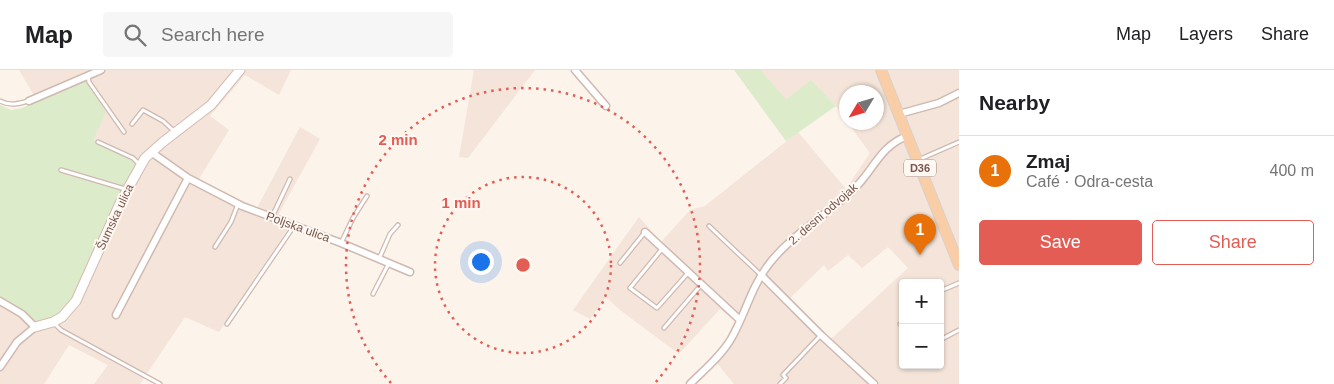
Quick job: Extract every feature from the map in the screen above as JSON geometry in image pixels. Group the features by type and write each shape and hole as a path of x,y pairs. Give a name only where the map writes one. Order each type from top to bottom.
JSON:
{"main road":[{"name":"D36","path":"881,70 959,265"}],"street":[{"path":"29,101 101,70"},
{"name":"Šumska ulica","path":"0,367 17,342 35,327 53,322 69,310 76,301 127,190 141,165 151,152 211,105 240,70"},
{"path":"575,70 606,106"},
{"path":"899,114 939,103 959,93"},
{"name":"2. desni odvojak","path":"690,384 724,349 731,339 761,275 775,256 856,188 885,150 897,140 907,136"},
{"name":"Poljska ulica","path":"151,152 188,178 238,204 341,243 410,272"},
{"path":"116,315 188,178"},
{"path":"645,232 740,320"},
{"path":"761,275 821,335 874,384"},
{"path":"0,301 22,314 35,327"}],"lane":[{"path":"88,76 89,82 124,132"},
{"path":"0,100 16,105 29,101"},
{"path":"132,124 143,110 163,121 176,133"},
{"path":"98,142 133,158 141,165"},
{"path":"917,161 959,142"},
{"path":"61,170 127,190"},
{"path":"272,217 290,179"},
{"path":"341,243 353,218 367,196"},
{"path":"215,247 231,222 238,204"},
{"path":"379,259 390,234 398,225"},
{"path":"227,324 294,226"},
{"path":"708,226 761,275"},
{"path":"620,263 645,232"},
{"path":"662,248 630,288 656,308 688,272"},
{"path":"373,294 389,264"},
{"path":"944,290 959,283"},
{"path":"664,328 701,284"},
{"path":"53,322 61,330 160,384"},
{"path":"944,338 959,330"},
{"path":"780,384 786,378 783,375 821,335"}],"shaded area":[{"path":"19,70 291,70 279,95 245,75 210,116 229,130 199,179 257,208 300,127 320,139 278,215 292,221 288,229 219,332 185,317 140,384 94,384 108,365 69,345 44,384 0,384 0,252 54,129"},
{"path":"474,70 535,70 468,158 459,157"},
{"path":"761,70 959,70 959,384 734,384 712,357 726,341 735,321 720,309 679,354 620,310 606,297 590,319 573,310 639,217 661,242 690,210 705,206 798,132 846,189 870,153 853,130 884,130 884,85 839,85 839,110 811,80 786,99","holes":["888,247 908,268 831,339 790,298 824,265 828,271 848,255 862,268"]}],"green space":[{"path":"734,70 761,70 786,99 811,80 836,106 786,141"},
{"path":"85,80 106,112 93,140 136,163 74,296 58,314 42,321 36,321 0,301 0,105 11,110 22,108"}],"place":[{"name":"Zmaj","path":"920,255"}]}
